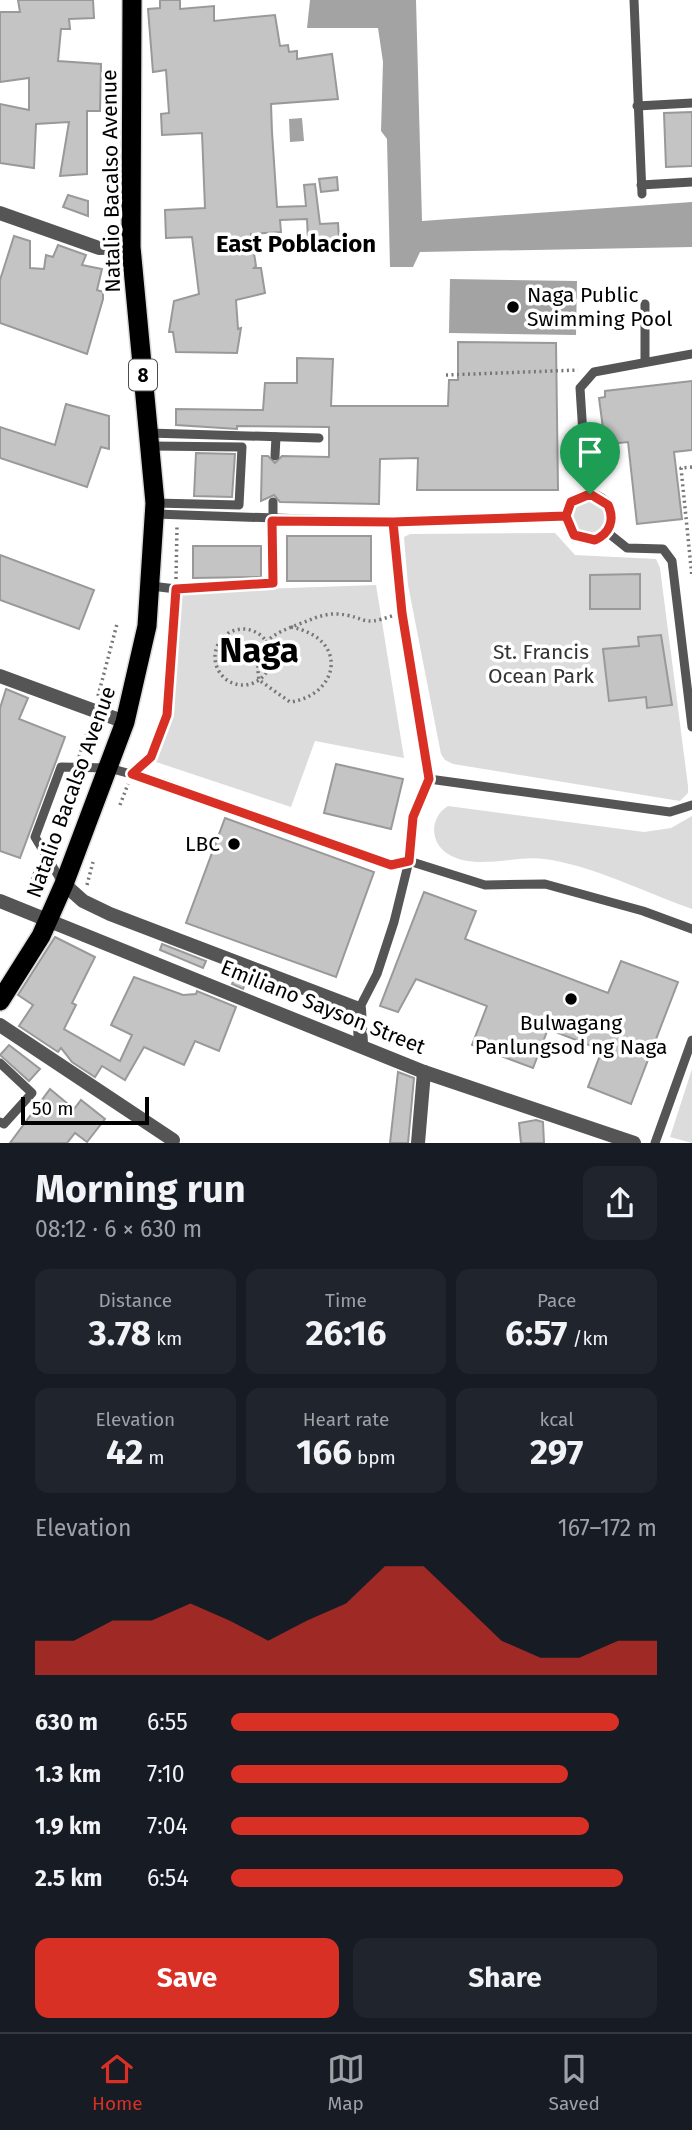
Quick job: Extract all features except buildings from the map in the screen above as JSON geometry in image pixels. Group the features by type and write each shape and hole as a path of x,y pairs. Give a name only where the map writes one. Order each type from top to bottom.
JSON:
{"highway":[{"name":"Natalio Bacalso Avenue","path":"0,1001 47,922 64,884 125,722 145,638 155,509 131,247 132,0"}],"street":[{"path":"0,213 99,248 131,247"},
{"path":"0,676 125,722"},
{"name":"Emiliano Sayson Street","path":"64,884 82,901 110,914 359,1009"},
{"name":"Emiliano Sayson Street","path":"0,901 47,922 361,1044 424,1072 634,1143"},
{"path":"359,1009 361,1044"},
{"path":"0,1026 173,1140"},
{"path":"418,1143 424,1072"}],"lane":[{"path":"634,0 641,190 692,182"},
{"path":"637,106 692,103"},
{"path":"645,304 645,362"},
{"path":"590,494 586,481 580,388 594,372 692,354"},
{"path":"275,456 276,437"},
{"path":"149,439 319,438"},
{"path":"149,439 242,447 239,505 155,509"},
{"path":"590,494 604,499 611,511 607,532 595,540 580,538 569,529 566,516 571,502 590,494"},
{"path":"151,586 176,589 273,583 273,502"},
{"path":"155,509 177,516 272,521 393,522 566,516"},
{"path":"359,1009 377,974 386,948 409,861 413,817 429,779 402,613 393,522"},
{"path":"607,532 627,548 663,549 672,561 692,726"},
{"path":"64,884 35,837 61,767 109,768 391,865 409,861 485,885 545,884 643,911 692,929"},
{"path":"429,779 670,812 692,805"},
{"path":"655,1143 692,1040"},
{"path":"0,1063 33,1093 4,1124 0,1122"}],"path":[{"path":"446,375 594,372"},
{"path":"692,467 681,468 692,577"},
{"path":"120,805 132,774 151,757 167,715 176,589 177,516"},
{"path":"291,627 311,631 328,645 332,658 323,685 302,701 290,702 260,680 257,667 266,641 273,633 324,615 339,614 369,624 402,613"},
{"path":"241,628 257,632 266,641 274,655 260,680 242,685 223,676 214,659 215,650 225,635 241,628"},
{"path":"21,910 43,850"}],"green space":[{"path":"589,501 600,506 605,517 600,528 589,533 578,528 573,517 578,506"},
{"name":"St. Francis Ocean Park","path":"555,533 575,555 656,559 660,568 688,786 688,793 680,801 453,764 441,754 408,585 404,537 410,534"},
{"path":"376,585 404,758 315,741 291,807 156,762 170,715 180,592"},
{"path":"448,806 644,832 671,828 692,816 692,909 600,873 562,862 533,858 482,862 458,859 442,849 435,836 438,816"},
{"path":"692,1069 692,1143 670,1137"}],"shaded area":[{"path":"310,0 416,0 422,221 692,202 692,247 420,252 413,267 390,267 387,139 381,131 383,62 378,28 307,28"},
{"path":"302,118 304,141 290,142 289,119"},
{"name":"Naga Public Swimming Pool","path":"450,279 577,281 576,335 449,333"}],"place":[{"name":"Naga Public Swimming Pool","path":"513,307"},
{"name":"LBC","path":"234,844"},
{"name":"Bulwagang Panlungsod ng Naga","path":"571,999"}],"district":[{"name":"East Poblacion","path":"296,244"},
{"name":"Naga","path":"259,650"}],"route":[{"path":"590,494 583,494 571,502 566,516 393,522 272,521 273,583 176,589 166,693 167,715 151,757 132,774 164,783 391,865 409,861 413,817 429,779 402,613 393,522 479,519 566,516 566,523 574,535 595,540 607,532 612,519 604,499 590,494"}]}
